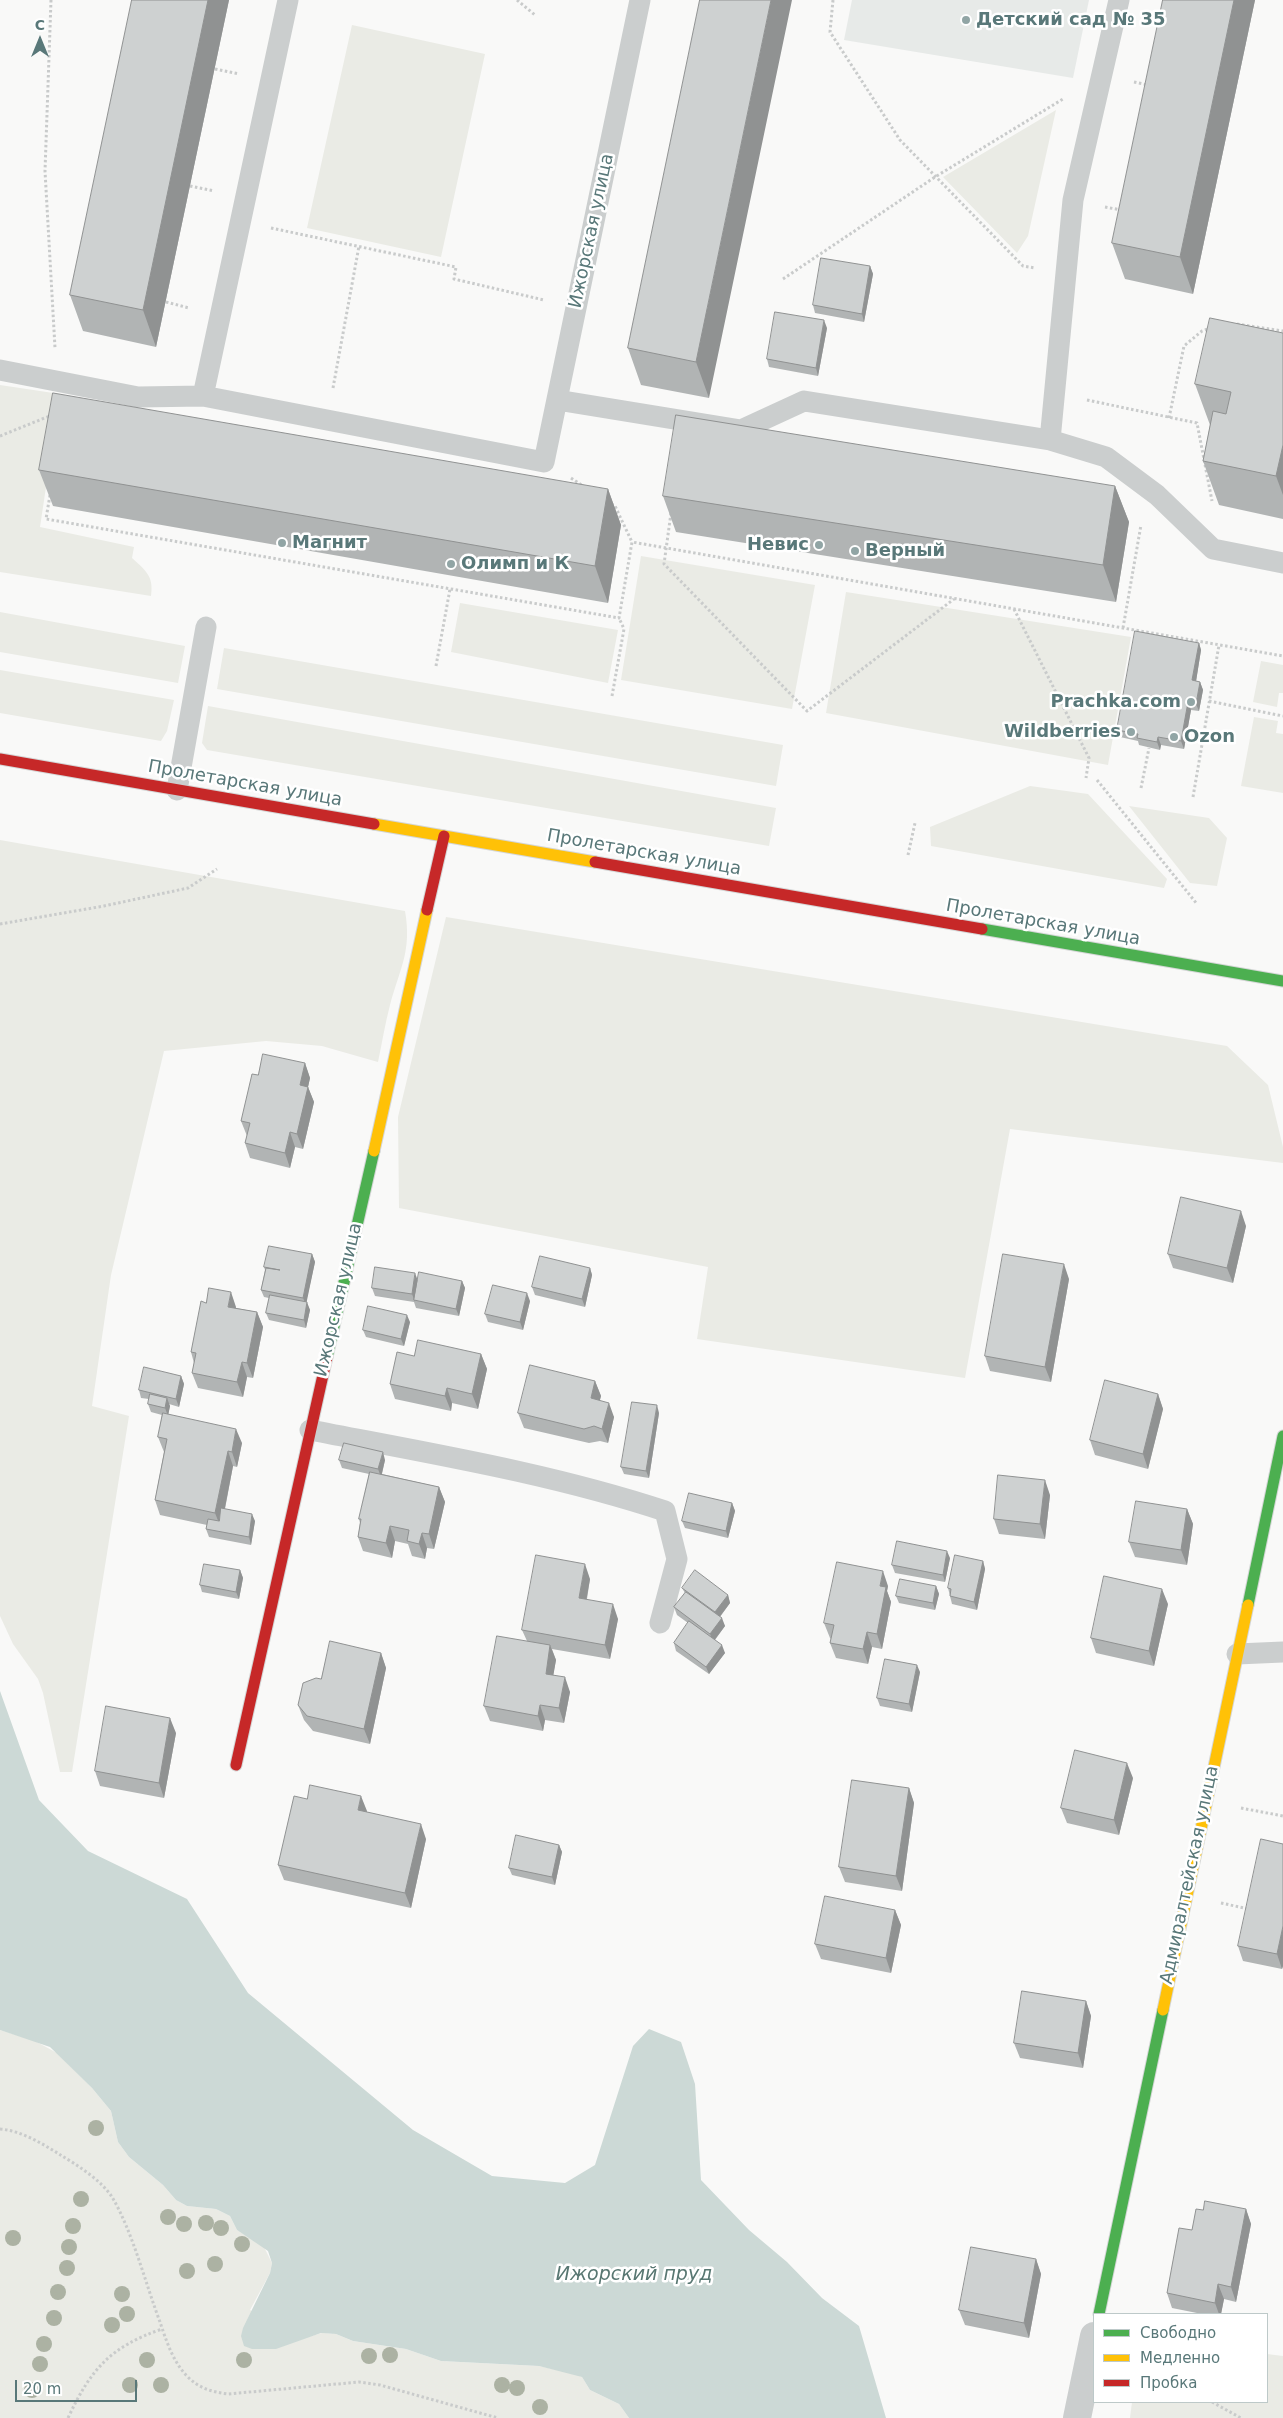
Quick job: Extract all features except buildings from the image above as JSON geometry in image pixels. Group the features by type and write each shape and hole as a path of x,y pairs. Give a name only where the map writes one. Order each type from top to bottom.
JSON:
{"street":[{"name":"Пролетарская улица","path":"0,759 1283,980"},
{"name":"Ижорская улица","path":"236,1765 444,836"},
{"name":"Адмиралтейская улица","path":"1099,2313 1283,1436"},
{"path":"1077,2418 1093,2341"}],"lane":[{"path":"203,396 288,0"},
{"name":"Ижорская улица","path":"544,462 640,0"},
{"path":"1050,440 1073,200 1119,0"},
{"path":"0,370 138,397 203,396 544,462"},
{"path":"557,400 741,430 804,401 1050,440 1106,457 1147,487 1213,549 1283,563"},
{"path":"177,790 206,626"},
{"path":"310,1430 443,1455 620,1496 664,1511 677,1559 660,1623"},
{"path":"1237,1654 1283,1652"}],"path":[{"path":"0,436 64,410 64,382 51,304 45,171 51,0"},
{"path":"517,0 535,15"},
{"path":"833,0 830,32 900,140 1023,266 1066,271"},
{"path":"782,278 935,177 1102,75"},
{"path":"240,221 456,267 454,278 545,301"},
{"path":"340,422 333,386 360,246"},
{"path":"1231,324 1283,331"},
{"path":"1169,418 1184,346 1202,330 1216,326"},
{"path":"1054,393 1197,424 1222,551"},
{"path":"544,462 584,486"},
{"path":"1123,628 1147,487"},
{"path":"51,492 46,519 619,618"},
{"path":"607,501 615,506 632,542 619,618 624,629 612,696"},
{"path":"672,508 664,564 807,711 954,598"},
{"path":"632,542 1283,656"},
{"path":"436,666 450,589"},
{"path":"1014,609 1089,758 1086,778"},
{"path":"1192,797 1219,645"},
{"path":"1209,701 1283,716"},
{"path":"1142,788 1149,748"},
{"path":"1097,780 1197,904"},
{"path":"908,855 915,823"},
{"path":"0,924 104,906 188,888 217,869"},
{"path":"1206,1800 1283,1816"},
{"path":"0,2129 22,2134 46,2146 72,2162 106,2190 122,2219 162,2329 179,2368 195,2383 212,2391 236,2393 359,2382 498,2418"},
{"path":"68,2418 89,2377 111,2355 128,2342 162,2329"},
{"path":"1214,2403 1241,2418"}],"shaded area":[{"name":"Детский сад № 35","path":"852,0 1089,0 1073,78 844,40"},
{"path":"352,25 485,54 441,257 307,228"},
{"path":"1056,110 1028,236 1017,253 943,177"},
{"path":"0,385 60,394 40,527 134,547 132,558 148,574 152,589 151,596 0,572"},
{"path":"641,556 815,585 792,709 621,680"},
{"path":"846,592 1131,637 1108,765 826,713"},
{"path":"460,603 618,630 608,683 451,652"},
{"path":"0,612 185,646 178,683 0,652"},
{"path":"224,648 783,745 776,786 217,689"},
{"path":"1261,661 1283,665 1283,693 1279,693 1277,707 1253,702"},
{"path":"0,670 174,700 167,731 161,741 0,713"},
{"path":"208,706 776,808 769,846 207,750 202,743"},
{"path":"1254,717 1278,721 1276,733 1283,734 1283,793 1241,786"},
{"path":"1030,786 1088,794 1167,879 1164,888 931,846 930,827"},
{"path":"1129,806 1209,818 1227,838 1217,886 1190,883"},
{"path":"0,840 405,911 407,925 404,959 390,1005 378,1062 322,1046 266,1041 164,1051 111,1275 92,1406 129,1416 72,1772 60,1772 43,1693 38,1679 13,1644 0,1616"},
{"path":"446,917 1227,1046 1268,1085 1283,1147 1283,1163 1010,1129 965,1378 697,1339 708,1267 399,1208 398,1117"},
{"path":"0,2030 35,2041 57,2053 92,2088 111,2111 118,2142 129,2157 163,2185 176,2200 187,2206 216,2209 230,2216 237,2230 264,2247 272,2263 270,2273 250,2310 304,2338 322,2333 336,2334 353,2341 406,2349 441,2361 539,2366 575,2374 582,2377 590,2390 619,2404 629,2418 0,2418"},
{"path":"1268,2354 1283,2356 1283,2418 1130,2418 1132,2403 1268,2403"}],"water":[{"name":"Ижорский пруд","path":"0,1691 39,1800 88,1851 187,1899 248,1993 413,2130 492,2176 565,2183 595,2165 633,2046 649,2029 681,2042 695,2084 701,2180 749,2230 787,2262 822,2298 859,2326 886,2418 629,2418 619,2404 590,2390 582,2377 539,2366 441,2361 406,2349 353,2341 336,2334 321,2333 276,2349 252,2349 244,2346 241,2336 243,2328 270,2273 272,2263 268,2251 237,2230 230,2216 216,2209 187,2206 176,2200 163,2185 129,2157 118,2142 111,2111 92,2088 50,2047 0,2030"}],"traffic: fast":[{"path":"982,929 1283,981"},
{"path":"327,1357 374,1151"},
{"path":"1248,1605 1283,1436"},
{"path":"1099,2313 1163,2010"}],"traffic: slow":[{"path":"374,824 595,862"},
{"path":"374,1151 427,910"},
{"path":"1163,2010 1248,1605"}],"traffic: jam":[{"path":"0,759 374,824"},
{"path":"427,910 444,836"},
{"path":"595,862 982,929"},
{"path":"236,1765 327,1357"}],"place":[{"name":"Детский сад № 35","path":"966,20"},
{"name":"Магнит","path":"282,543"},
{"name":"Невис","path":"819,545"},
{"name":"Верный","path":"855,551"},
{"name":"Олимп и К","path":"451,564"},
{"name":"Prachka.com","path":"1191,702"},
{"name":"Wildberries","path":"1131,732"},
{"name":"Ozon","path":"1174,737"}]}
